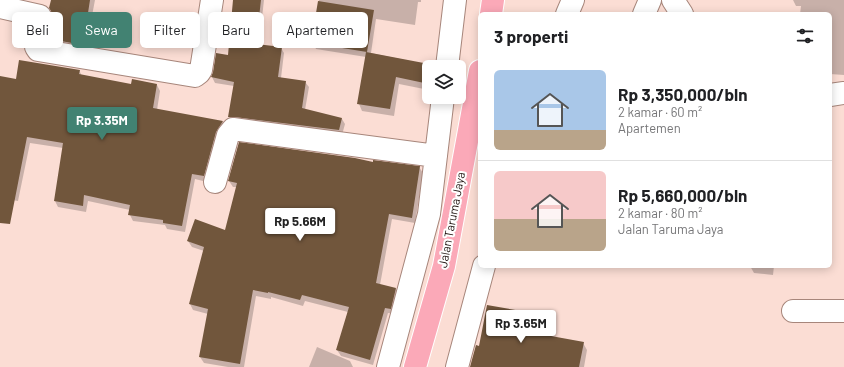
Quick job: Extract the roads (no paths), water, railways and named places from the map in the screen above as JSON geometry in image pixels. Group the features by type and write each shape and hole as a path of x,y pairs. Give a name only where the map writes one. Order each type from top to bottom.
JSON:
{"main road":[{"path":"491,12 493,0"},
{"name":"Jalan Taruma Jaya","path":"415,367 444,266 478,82"}],"street":[{"path":"0,7 40,16 36,47 38,50 195,76 201,70 212,0"},
{"path":"448,60 455,0"},
{"path":"568,12 573,0"},
{"path":"645,12 650,0"},
{"path":"656,12 658,0"},
{"path":"673,0 681,12"},
{"path":"832,95 844,94"},
{"name":"Jalan Taruma Jaya","path":"388,367 429,214 442,104"},
{"path":"215,182 228,135 234,129 436,156"},
{"path":"457,367 483,268"},
{"path":"793,311 844,311"}]}
